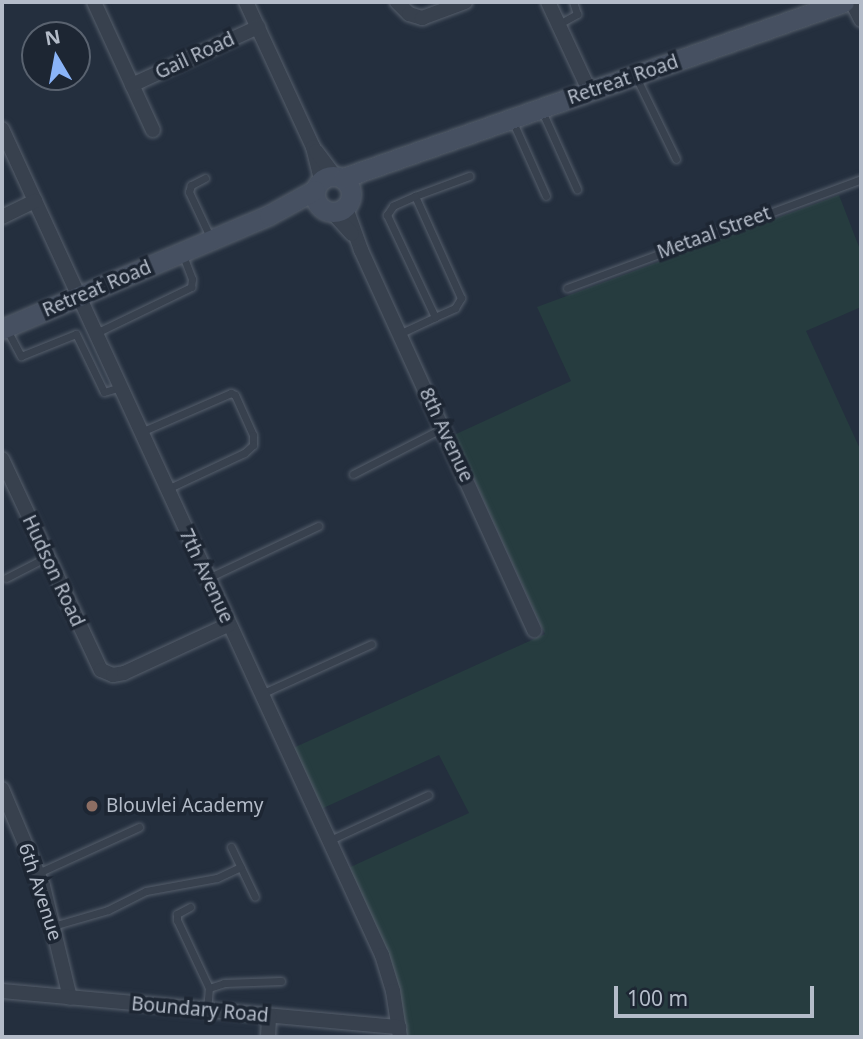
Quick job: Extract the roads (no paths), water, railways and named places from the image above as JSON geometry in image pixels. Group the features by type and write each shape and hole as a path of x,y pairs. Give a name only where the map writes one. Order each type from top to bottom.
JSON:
{"main road":[{"name":"Retreat Road","path":"4,328 270,215 333,194 402,159 844,2"}],"street":[{"name":"Gail Road","path":"93,2 153,130"},
{"name":"8th Avenue","path":"246,2 534,630"},
{"path":"397,2 409,14 422,18 465,2"},
{"path":"548,2 590,92"},
{"path":"852,2 861,20"},
{"name":"Gail Road","path":"132,85 258,27"},
{"name":"7th Avenue","path":"2,128 228,625 382,955 393,991 400,1032"},
{"path":"2,217 35,201"},
{"name":"Hudson Road","path":"2,459 101,670 113,674 124,673 228,625"},
{"name":"6th Avenue","path":"2,789 5,805 38,873 69,998"},
{"name":"Boundary Road","path":"2,991 270,1016 400,1032"},
{"path":"268,1037 270,1016"}],"lane":[{"path":"559,24 577,14 573,2"},
{"path":"635,76 676,159"},
{"path":"541,109 577,188"},
{"path":"511,120 546,196"},
{"path":"435,317 387,215 389,208 469,176"},
{"path":"205,178 191,185 189,191 211,240"},
{"name":"Metaal Street","path":"567,288 861,179"},
{"path":"399,334 455,307 461,298 415,196"},
{"path":"95,334 191,287 192,279 181,252"},
{"path":"4,328 21,356 76,334 104,392 120,387"},
{"path":"140,432 230,393 235,395 253,435 253,444 244,453 166,489"},
{"path":"353,474 443,428"},
{"path":"207,579 318,526"},
{"path":"6,578 47,557"},
{"path":"261,695 371,644"},
{"path":"329,841 428,795"},
{"path":"38,873 139,827"},
{"path":"232,847 255,897"},
{"path":"52,926 108,910 146,891 218,878 241,867"},
{"path":"190,907 177,914 177,920 209,988 207,1010"},
{"path":"209,988 224,984 281,981"}],"place":[{"name":"Blouvlei Academy","path":"92,806"}]}
